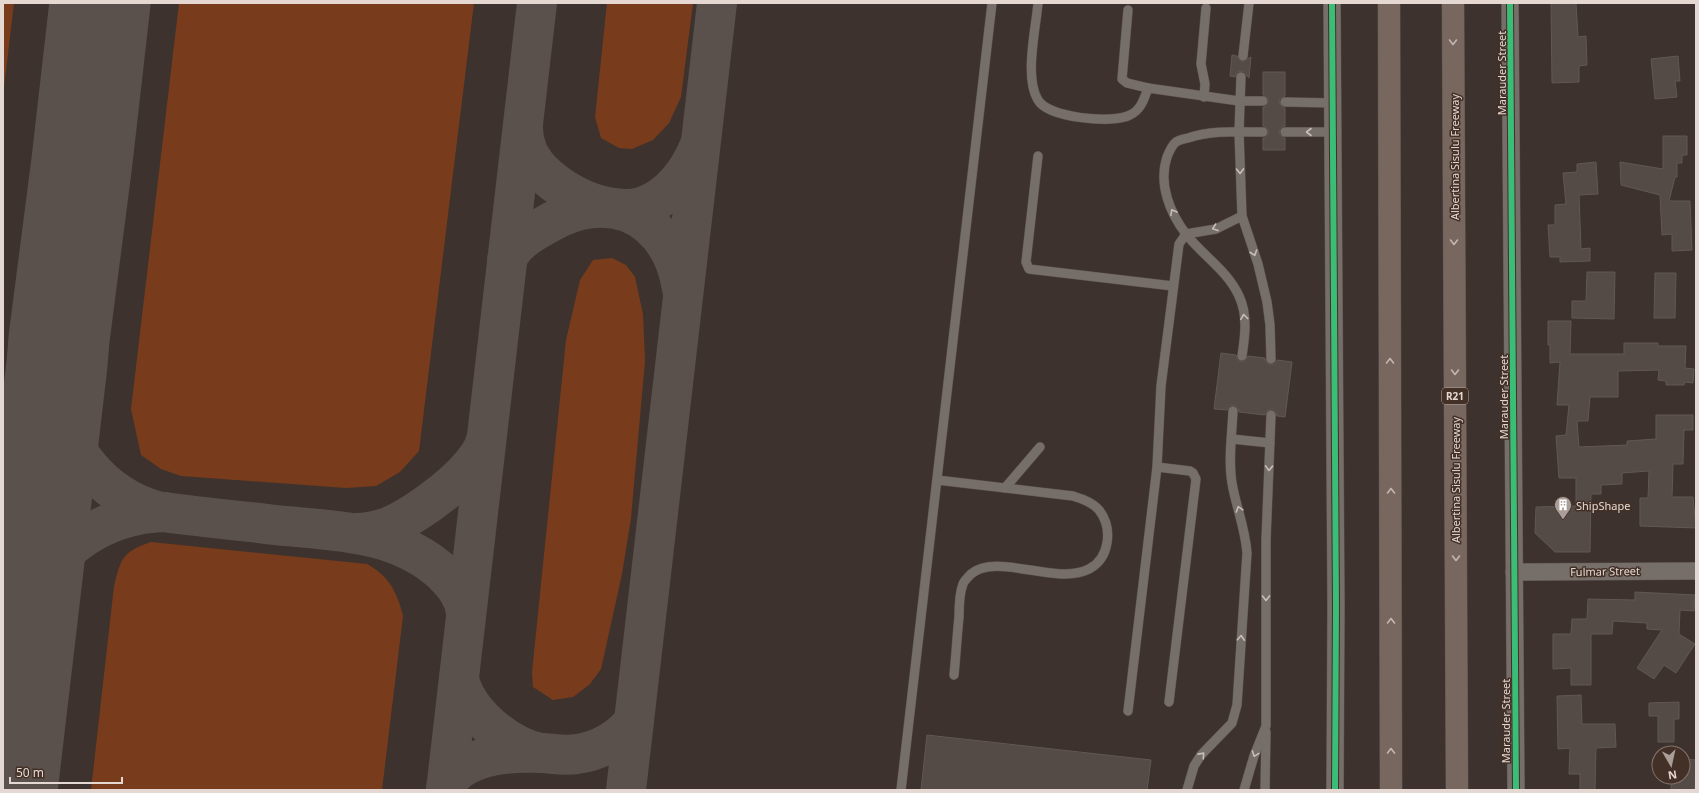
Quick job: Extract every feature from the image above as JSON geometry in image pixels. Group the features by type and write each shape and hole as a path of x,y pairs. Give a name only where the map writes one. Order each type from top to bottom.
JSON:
{"highway":[{"path":"1389,3 1391,790"},
{"name":"Albertina Sisulu Freeway","path":"1453,3 1457,790"}],"street":[{"path":"1332,3 1336,599 1335,790"},
{"name":"Marauder Street","path":"1510,3 1516,790"},
{"name":"Fulmar Street","path":"1514,572 1696,570"}],"lane":[{"path":"901,790 992,3"},
{"path":"1038,3 1032,79 1038,100 1046,109 1058,114 1119,119 1136,111 1142,105 1148,88"},
{"path":"1243,56 1249,3"},
{"path":"1204,96 1205,84 1201,64 1206,8"},
{"path":"1128,10 1122,79 1126,83 1148,88 1239,101 1263,101"},
{"path":"1241,77 1239,132 1242,216 1263,283 1270,325 1271,359"},
{"path":"1285,102 1333,102"},
{"path":"1242,356 1245,330 1240,298 1233,284 1219,267 1186,234 1170,207 1165,188 1164,168 1169,151 1176,142 1203,133 1263,132"},
{"path":"1285,132 1333,132"},
{"path":"1038,156 1026,262 1029,268 1173,286"},
{"path":"1128,711 1157,467 1161,386 1179,244 1186,234 1216,229 1242,216"},
{"path":"1187,790 1194,766 1201,755 1232,723 1238,705 1247,553 1242,518 1232,483 1230,468 1233,411"},
{"path":"1265,790 1266,540 1271,415"},
{"path":"1232,439 1270,443"},
{"path":"1005,488 1040,447"},
{"path":"1157,467 1190,471 1196,479 1169,702"},
{"path":"937,480 1073,496 1087,501 1099,510 1106,522 1108,535 1107,547 1099,559 1090,568 1079,572 1059,574 986,566 970,575 963,583 960,599 954,675"},
{"path":"1244,790 1254,756 1266,726"}],"shaded area":[{"path":"3,3 14,3 3,96"},
{"path":"179,3 474,3 419,451 400,472 376,486 346,488 181,476 161,469 141,455 131,409"},
{"path":"607,3 693,3 681,97 669,123 653,140 632,149 619,148 601,138 595,117"},
{"path":"612,258 626,265 635,277 643,314 645,361 631,518 622,574 601,669 590,684 573,697 553,700 533,687 532,672 566,340 580,280 593,260"},
{"path":"151,542 367,564 386,579 395,592 403,616 382,790 91,790 114,586 121,562 125,557 134,549"}],"building":[{"path":"1551,3 1576,3 1578,37 1586,36 1587,65 1579,66 1579,82 1552,83"},
{"path":"1232,55 1237,56 1242,62 1251,57 1249,78 1242,71 1238,72 1235,77 1230,76"},
{"path":"1678,56 1680,81 1675,81 1677,97 1655,99 1651,59"},
{"path":"1263,72 1285,72 1285,96 1280,99 1279,102 1282,107 1285,108 1285,126 1282,127 1279,132 1280,135 1285,138 1285,150 1263,150 1263,138 1266,137 1269,132 1268,129 1263,126 1263,107 1266,106 1269,101 1268,98 1263,95"},
{"path":"1663,136 1687,136 1687,155 1682,155 1682,163 1677,163 1677,177 1675,177 1669,201 1690,201 1692,250 1672,251 1672,234 1662,235 1660,195 1621,185 1620,162 1663,169"},
{"path":"1596,162 1598,194 1579,195 1581,249 1590,248 1590,261 1560,262 1560,257 1550,257 1548,225 1555,225 1555,205 1566,204 1563,173 1577,172 1577,164"},
{"path":"1587,272 1615,272 1614,319 1572,318 1572,301 1586,301"},
{"path":"1655,273 1676,273 1675,318 1654,318"},
{"path":"1548,321 1571,321 1570,354 1624,354 1624,343 1658,343 1658,346 1686,346 1685,368 1694,369 1693,383 1685,382 1684,385 1666,385 1666,381 1658,380 1659,370 1618,371 1618,397 1590,397 1588,421 1577,421 1579,447 1627,445 1627,441 1656,439 1656,415 1693,415 1693,430 1684,430 1683,464 1673,464 1672,497 1693,497 1696,528 1640,526 1640,498 1648,498 1649,471 1622,473 1622,484 1601,485 1601,494 1591,494 1590,552 1555,552 1535,533 1536,507 1576,506 1576,478 1559,478 1556,436 1566,435 1569,405 1557,405 1560,362 1550,363"},
{"path":"1221,353 1236,355 1238,360 1242,362 1246,360 1248,356 1265,358 1266,362 1271,365 1277,360 1292,362 1285,417 1277,416 1276,412 1272,409 1268,410 1265,415 1239,412 1238,408 1234,405 1230,406 1227,410 1214,409"},
{"path":"1635,592 1695,595 1694,611 1680,610 1679,634 1695,644 1676,673 1664,665 1654,679 1637,668 1662,630 1647,629 1647,623 1613,621 1612,634 1591,634 1591,685 1571,685 1571,668 1553,669 1553,634 1571,634 1572,619 1587,619 1588,599 1635,600"},
{"path":"1581,695 1582,724 1615,724 1616,747 1596,748 1595,790 1580,790 1580,774 1569,774 1570,748 1558,749 1557,696"},
{"path":"1679,702 1679,719 1674,719 1674,742 1658,742 1658,716 1649,716 1649,703"},
{"path":"927,735 1151,760 1147,790 921,790"},
{"path":"1691,760 1696,760 1695,790 1671,790 1671,785 1691,785"}],"taxiway":[{"path":"446,790 537,3"},
{"path":"626,790 717,3"},
{"path":"523,128 524,140 528,152 536,165 547,177 577,196 610,208 626,209 641,207 660,198 684,175 699,147"},
{"path":"507,260 513,249 522,240 561,217 581,210 601,208 619,210 635,216 650,225 661,238 671,253 678,270 682,289"},
{"path":"59,339 57,392 61,413 68,432 77,450 89,467 103,482 119,494 137,504 157,511 275,525 342,531 385,540 405,548 425,559 443,573 459,592 464,602 466,614"},
{"path":"3,493 17,485 28,476 35,464 45,437 53,393"},
{"path":"355,533 372,532 388,527 429,503 445,491 472,465 481,452 486,440"},
{"path":"3,511 14,521 26,543 29,566 26,606"},
{"path":"16,708 24,642 29,616 42,583 53,565 84,537 102,527 122,519 142,514 164,512"},
{"path":"459,679 463,692 479,716 490,726 515,743 540,753"},
{"path":"446,788 449,780 457,771 477,760 495,755 514,753 543,753 560,755 577,754 601,747 616,739 634,721"}],"runway":[{"path":"7,790 59,339 82,161 100,3"}],"cycle path":[{"path":"1332,3 1336,606 1335,790"},
{"path":"1510,3 1516,790"}],"place":[{"name":"ShipShape","path":"1563,520"}]}
